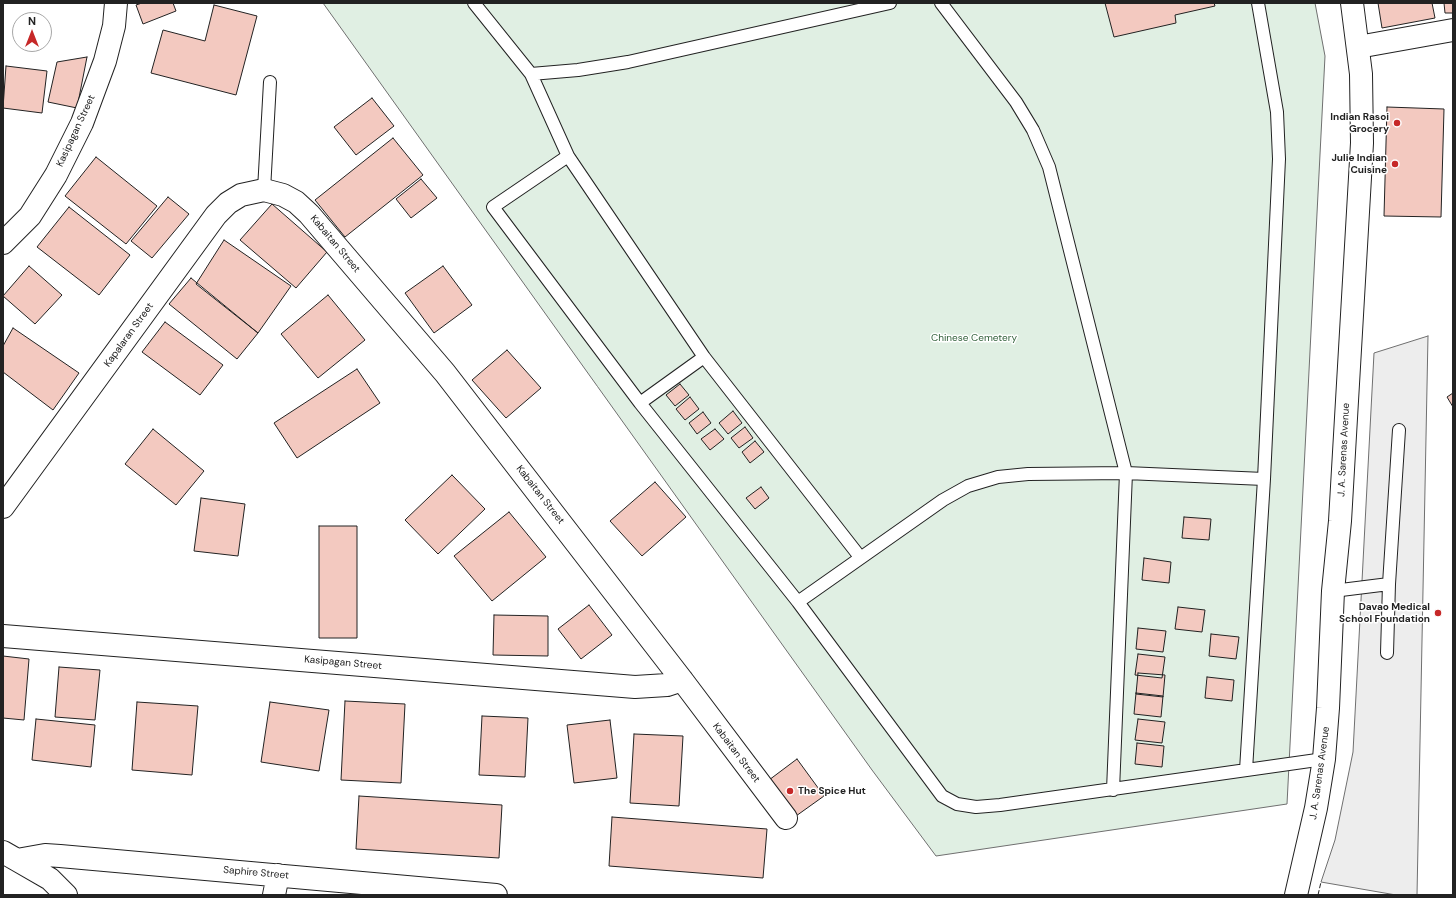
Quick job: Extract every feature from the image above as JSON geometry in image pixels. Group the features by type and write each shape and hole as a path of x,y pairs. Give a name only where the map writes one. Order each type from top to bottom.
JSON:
{"street":[{"name":"Kasipagan Street","path":"3,243 30,216 56,175 82,123 105,61 114,26 116,3"},
{"name":"J. A. Sarenas Avenue","path":"1296,895 1316,808 1324,759 1328,708 1333,591 1340,521 1362,143 1362,98 1358,47 1352,3"},
{"path":"1358,47 1453,30"},
{"name":"Kapalaran Street","path":"3,507 216,215 228,203 241,195 269,191"},
{"name":"Kabaitan Street","path":"269,191 296,202 309,214 445,374 682,680 786,818"},
{"name":"Kasipagan Street","path":"3,636 635,687 666,685 682,680"},
{"name":"Saphire Street","path":"10,856 45,855 276,885 496,895"},
{"path":"10,856 50,879 66,895"}],"lane":[{"path":"474,3 531,74 568,156 704,357 860,557"},
{"path":"531,74 578,70 628,62 890,3"},
{"path":"941,3 1016,102 1032,130 1049,167 1126,473 1113,790"},
{"path":"1246,770 1264,479 1279,159 1277,112 1258,3"},
{"path":"269,191 270,82"},
{"path":"568,156 494,207 640,403 798,602 942,796 957,804 976,807 1113,790 1324,759"},
{"path":"640,403 704,357"},
{"path":"1387,653 1389,584 1399,430"},
{"path":"798,602 943,500 968,486 998,477 1028,474 1126,473 1264,479"},
{"path":"1333,591 1389,584"}],"green space":[{"name":"Chinese Cemetery","path":"323,3 1315,3 1325,56 1287,804 936,856 872,770"}],"shaded area":[{"path":"1428,336 1417,895 1396,895 1321,882 1335,840 1353,752 1374,353"}],"building":[{"path":"142,3 173,3 176,11 143,24 136,5"},
{"path":"1105,3 1214,3 1215,6 1175,15 1176,23 1114,37"},
{"path":"1378,3 1432,3 1435,18 1382,28"},
{"path":"1444,3 1453,3 1453,13 1445,13"},
{"path":"214,5 257,16 236,95 151,73 163,30 205,41"},
{"path":"87,57 77,108 48,102 57,62"},
{"path":"6,66 47,71 42,113 3,108"},
{"path":"372,98 394,126 356,155 334,127"},
{"path":"1387,107 1444,109 1441,217 1384,216"},
{"path":"393,138 423,175 345,237 315,200"},
{"path":"96,157 157,206 126,244 65,196"},
{"path":"421,179 437,198 411,218 396,199"},
{"path":"168,197 189,214 152,258 131,241"},
{"path":"272,204 327,252 296,288 240,240"},
{"path":"69,207 130,255 99,295 37,247"},
{"path":"224,240 291,286 258,333 196,284"},
{"path":"29,266 62,295 35,324 3,296"},
{"path":"443,266 472,305 434,333 405,293"},
{"path":"191,278 258,333 237,359 169,304"},
{"path":"328,295 365,340 318,378 281,334"},
{"path":"165,322 223,365 200,395 142,352"},
{"path":"13,328 79,373 53,410 3,372 3,346"},
{"path":"507,350 541,388 506,418 472,380"},
{"path":"357,369 380,403 297,458 274,423"},
{"path":"680,384 689,395 675,406 666,395"},
{"path":"1453,393 1453,407 1447,397"},
{"path":"690,397 699,409 685,420 676,409"},
{"path":"733,411 742,423 728,434 719,423"},
{"path":"703,412 711,423 697,434 689,423"},
{"path":"745,427 753,438 739,448 731,438"},
{"path":"153,429 204,471 176,505 125,464"},
{"path":"715,429 724,439 710,450 701,439"},
{"path":"755,441 764,452 750,463 742,452"},
{"path":"452,475 485,509 438,554 405,520"},
{"path":"655,482 686,517 642,556 610,521"},
{"path":"761,487 769,498 755,509 746,498"},
{"path":"201,498 245,504 238,556 194,551"},
{"path":"509,512 546,557 492,601 454,556"},
{"path":"1184,517 1211,519 1209,540 1182,538"},
{"path":"319,526 357,526 357,638 319,638"},
{"path":"1144,558 1171,562 1169,583 1142,580"},
{"path":"589,605 612,635 581,659 558,629"},
{"path":"1178,607 1205,610 1202,632 1175,629"},
{"path":"494,615 548,616 548,656 493,655"},
{"path":"1138,628 1166,631 1163,652 1136,649"},
{"path":"1211,634 1239,637 1236,659 1209,656"},
{"path":"1138,654 1165,657 1162,678 1135,675"},
{"path":"3,656 29,659 24,720 3,718"},
{"path":"59,667 100,670 95,720 55,717"},
{"path":"1138,673 1165,675 1163,697 1136,694"},
{"path":"1207,677 1234,680 1232,701 1205,698"},
{"path":"1136,693 1163,696 1161,717 1134,714"},
{"path":"345,701 405,704 401,783 341,780"},
{"path":"137,702 198,706 192,775 132,770"},
{"path":"270,702 329,710 319,771 261,762"},
{"path":"482,716 528,718 525,777 479,775"},
{"path":"36,719 95,725 91,767 32,760"},
{"path":"1138,719 1165,722 1162,743 1135,740"},
{"path":"610,720 617,778 574,783 567,725"},
{"path":"634,734 683,736 679,806 630,803"},
{"path":"1137,743 1164,746 1162,767 1135,764"},
{"path":"797,759 824,796 796,816 769,780"},
{"path":"359,796 502,805 499,858 356,849"},
{"path":"612,817 767,829 763,878 609,866"}],"fence":[{"path":"1318,895 1321,882"}],"place":[{"name":"Indian Rasoi Grocery","path":"1397,123"},
{"name":"Julie Indian Cuisine","path":"1395,164"},
{"name":"Davao Medical School Foundation","path":"1438,613"},
{"name":"The Spice Hut","path":"790,791"}]}
